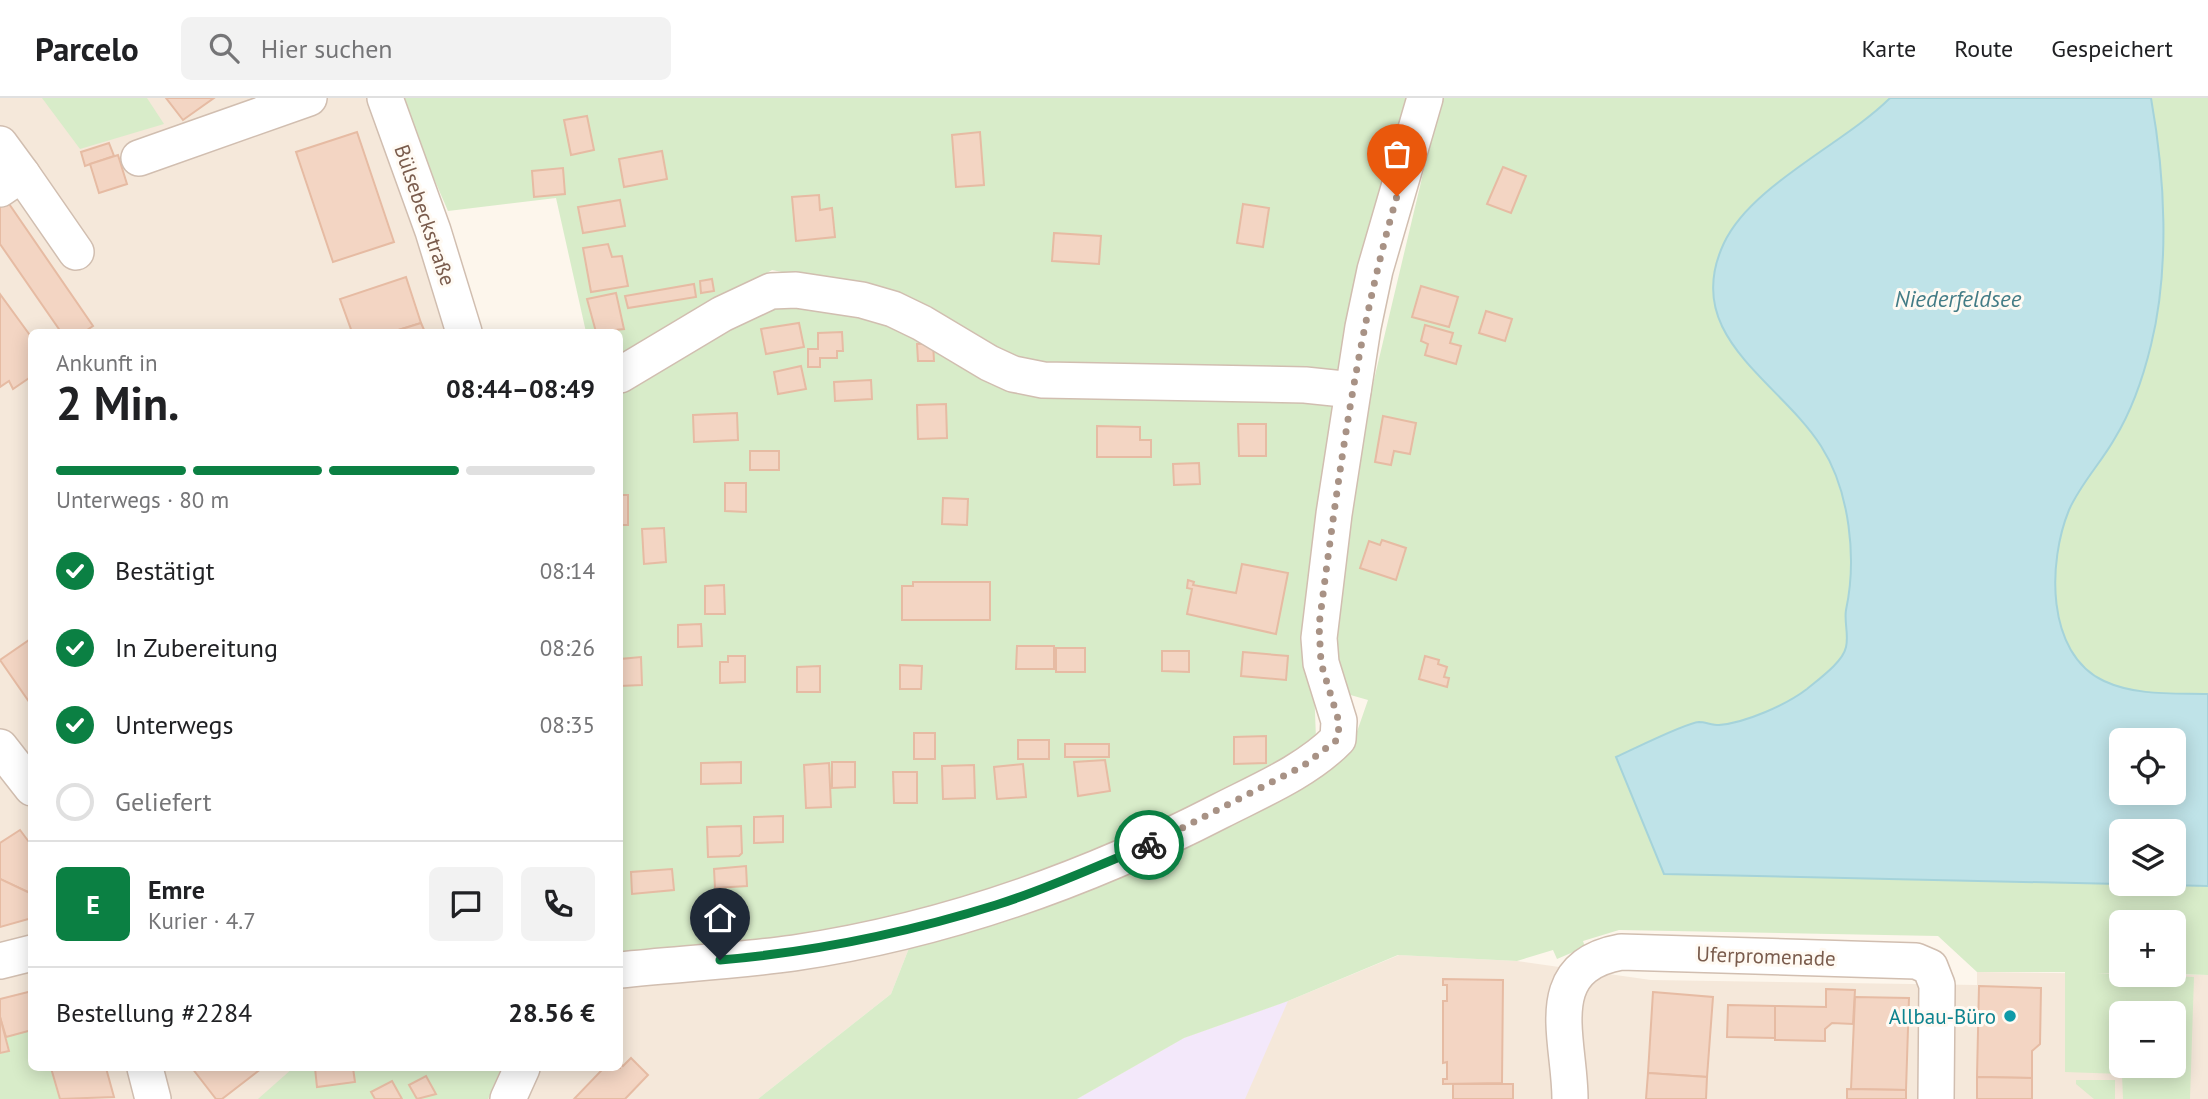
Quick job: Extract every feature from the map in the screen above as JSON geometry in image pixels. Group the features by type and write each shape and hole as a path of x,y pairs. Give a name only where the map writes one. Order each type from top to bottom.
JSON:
{"street":[{"path":"139,158 309,98"},
{"name":"Bülsebeckstraße","path":"385,98 433,231 463,329"},
{"path":"623,970 794,953 894,932 1037,891 1166,839 1303,766 1338,739 1339,722 1321,663 1319,625 1353,390 1375,270 1426,98"},
{"path":"1,144 11,182 76,252"},
{"path":"623,373 722,314 771,292 796,290 862,300 893,309 989,363 1013,374 1043,380 1305,385 1353,390"},
{"path":"0,747 28,783"},
{"name":"Uferpromenade","path":"1570,1099 1564,996 1576,974 1602,955 1621,952 1916,961 1930,967 1937,985 1936,1099"},
{"path":"0,961 28,954"},
{"path":"146,1071 153,1099"},
{"path":"508,1099 521,1071"}],"shaded area":[{"path":"0,98 399,98 468,329 28,329 28,1071 623,1071 623,981 911,943 891,994 758,1099 0,1099"},
{"path":"1399,955 1517,961 1651,980 1977,985 1977,972 2109,974 2109,987 2186,987 2186,975 2208,975 2208,1099 1077,1099 1184,1038 1288,1001"},
{"path":"1288,1001 1245,1099 1077,1099 1184,1038"}],"green space":[{"path":"42,98 147,98 164,124 80,149"},
{"path":"399,98 1420,98 1345,372 1062,368 997,357 792,274 772,270 623,359 623,329 585,329 556,198 448,211"},
{"path":"1441,98 2208,98 2208,975 2186,974 2186,910 2109,910 2109,973 2097,973 2109,973 2109,987 2186,987 2186,977 2194,977 2190,1099 2123,1099 2122,1078 2186,1078 2186,1001 2109,1001 2109,1074 2065,1072 2065,972 1977,972 1938,936 1619,930 1583,941 1585,947 1557,959 1553,950 1517,961 1398,955 1288,1001 1184,1038 1077,1099 758,1099 891,994 911,943 1352,746 1368,700 1347,694 1334,645 1368,405"},
{"path":"770,301 872,307 984,364 1334,400 1314,686 1316,739 1239,785 1053,871 965,900 800,937 623,955 623,378"},
{"path":"28,1031 28,1071 52,1071 60,1099 0,1099 0,1054 10,1051 6,1037"},
{"path":"290,1071 500,1071 488,1099 258,1099"},
{"path":"2076,1080 2115,1080 2115,1099 2094,1099 2076,1084"}],"water":[{"name":"Niederfeldsee","path":"1890,98 2151,98 2160,159 2163,222 2157,315 2144,370 2127,416 2069,510 2057,554 2056,604 2061,628 2071,650 2085,668 2104,681 2142,691 2208,694 2208,886 2186,886 2186,819 2109,819 2109,884 1664,874 1616,757 1692,724 1729,724 1777,707 1824,675 1836,664 1846,647 1851,548 1839,483 1821,446 1803,422 1740,355 1724,331 1715,305 1714,276 1724,243 1737,222 1776,184 1871,115"}],"building":[{"path":"166,98 214,98 183,120"},
{"path":"587,116 594,150 571,155 564,120"},
{"path":"357,132 394,242 333,262 296,152"},
{"path":"980,132 984,185 956,187 952,135"},
{"path":"109,143 114,156 85,166 81,152"},
{"path":"662,151 667,179 624,187 619,159"},
{"path":"118,155 127,184 99,193 90,164"},
{"path":"1503,167 1526,176 1511,213 1487,204"},
{"path":"563,168 565,194 534,197 532,171"},
{"path":"819,195 820,210 832,208 835,237 796,241 792,197"},
{"path":"5,198 93,326 88,329 59,329 0,244 0,201"},
{"path":"620,200 625,226 583,233 578,207"},
{"path":"1243,204 1269,208 1263,247 1237,243"},
{"path":"1054,233 1101,236 1099,264 1052,261"},
{"path":"608,244 612,257 622,256 628,286 591,292 583,248"},
{"path":"406,277 421,323 402,329 351,329 340,299"},
{"path":"712,279 714,291 701,293 700,281"},
{"path":"694,284 696,297 628,308 625,296"},
{"path":"1421,286 1458,297 1449,327 1412,317"},
{"path":"616,293 624,329 595,329 587,299"},
{"path":"0,294 28,332 28,379 13,389 9,381 0,387"},
{"path":"1486,311 1512,319 1505,341 1479,333"},
{"path":"421,323 424,329 402,329"},
{"path":"799,323 804,347 766,354 761,329"},
{"path":"1425,325 1453,333 1450,343 1461,346 1456,364 1425,355 1428,344 1421,341"},
{"path":"842,332 843,351 837,351 837,358 820,358 820,367 808,367 808,349 818,349 818,333"},
{"path":"933,343 934,361 918,361 917,344"},
{"path":"801,366 806,389 778,394 774,372"},
{"path":"871,380 872,399 835,401 834,382"},
{"path":"946,404 947,438 918,439 917,405"},
{"path":"737,413 738,440 694,442 693,415"},
{"path":"1383,416 1416,423 1410,454 1394,451 1391,465 1375,462"},
{"path":"1238,424 1266,424 1266,456 1239,456"},
{"path":"1097,426 1140,427 1140,440 1151,440 1151,457 1097,457"},
{"path":"750,451 779,451 779,470 750,470"},
{"path":"1199,463 1200,484 1174,485 1173,464"},
{"path":"725,483 746,483 746,512 725,511"},
{"path":"623,495 628,495 628,525 623,525"},
{"path":"943,498 968,499 967,525 942,524"},
{"path":"664,528 666,562 644,564 642,529"},
{"path":"1382,540 1406,548 1396,580 1360,568 1369,541 1380,545"},
{"path":"1242,564 1288,573 1276,634 1187,614 1192,589 1187,588 1188,580 1194,582 1193,585 1236,593"},
{"path":"913,582 990,582 990,620 902,620 902,586 913,586"},
{"path":"724,585 725,614 705,614 705,586"},
{"path":"701,624 702,646 678,647 678,625"},
{"path":"28,641 28,700 0,660"},
{"path":"1017,646 1054,646 1054,669 1016,669"},
{"path":"1056,648 1085,648 1085,672 1056,672"},
{"path":"1162,651 1189,651 1189,672 1162,671"},
{"path":"1243,652 1288,656 1286,680 1241,676"},
{"path":"728,656 745,656 745,682 720,683 720,662 728,662"},
{"path":"1425,656 1439,660 1438,664 1447,667 1444,677 1449,678 1447,687 1419,679"},
{"path":"641,657 642,685 623,686 623,659"},
{"path":"900,665 922,666 921,689 900,689"},
{"path":"820,666 820,692 797,692 797,667"},
{"path":"914,733 935,733 935,759 914,759"},
{"path":"1266,736 1266,763 1234,764 1234,737"},
{"path":"1018,740 1049,740 1049,759 1018,759"},
{"path":"1065,744 1109,744 1109,757 1065,757"},
{"path":"1105,760 1110,791 1078,796 1074,762"},
{"path":"741,762 741,783 701,784 701,763"},
{"path":"832,762 855,762 855,787 832,788"},
{"path":"829,763 831,807 806,808 804,765"},
{"path":"1023,764 1026,797 997,799 994,767"},
{"path":"974,765 975,798 943,799 942,766"},
{"path":"893,772 917,772 917,803 894,803"},
{"path":"783,816 783,842 754,843 754,817"},
{"path":"741,826 742,853 739,856 708,857 707,827"},
{"path":"20,830 28,841 28,892 0,879 0,843"},
{"path":"746,866 747,886 715,888 714,869"},
{"path":"672,869 674,890 632,894 631,872"},
{"path":"0,879 28,892 28,919 0,927"},
{"path":"1443,979 1503,980 1502,1083 1443,1084 1443,1079 1447,1079 1447,1062 1443,1063 1443,1001 1447,1001 1447,985 1443,985"},
{"name":"Allbau-Büro","path":"1979,986 2041,988 2040,1044 2032,1051 2032,1078 1977,1077"},
{"path":"1826,989 1855,990 1853,1024 1832,1023 1825,1029 1825,1041 1775,1040 1775,1006 1826,1007"},
{"path":"28,992 28,1031 6,1037 0,1017 0,999"},
{"path":"1653,992 1713,997 1707,1077 1648,1073"},
{"path":"1855,997 1909,998 1906,1090 1851,1089"},
{"path":"1728,1005 1775,1006 1775,1038 1727,1037"},
{"path":"0,1017 9,1051 0,1053"},
{"path":"631,1058 648,1075 625,1099 574,1099 601,1071 623,1071 623,1066"},
{"path":"52,1071 107,1071 114,1097 60,1099"},
{"path":"194,1071 258,1071 222,1099 216,1099"},
{"path":"315,1071 353,1071 355,1082 317,1087"},
{"path":"1648,1073 1707,1077 1706,1099 1646,1099"},
{"path":"426,1076 436,1094 417,1099 409,1085"},
{"path":"1977,1077 2032,1078 2032,1099 1977,1099"},
{"path":"392,1081 402,1099 375,1099 371,1092"},
{"path":"1453,1084 1513,1084 1513,1099 1453,1099"},
{"path":"1847,1089 1906,1090 1906,1099 1847,1099"}],"way so far":[{"path":"1149,845 1209,817 1303,766 1338,739 1339,722 1319,652 1319,625 1363,327 1375,270 1397,196"}],"place":[{"name":"Allbau-Büro","path":"2010,1016"}],"route":[{"path":"720,960 794,953 894,932 995,905 1037,891 1149,845"}]}
